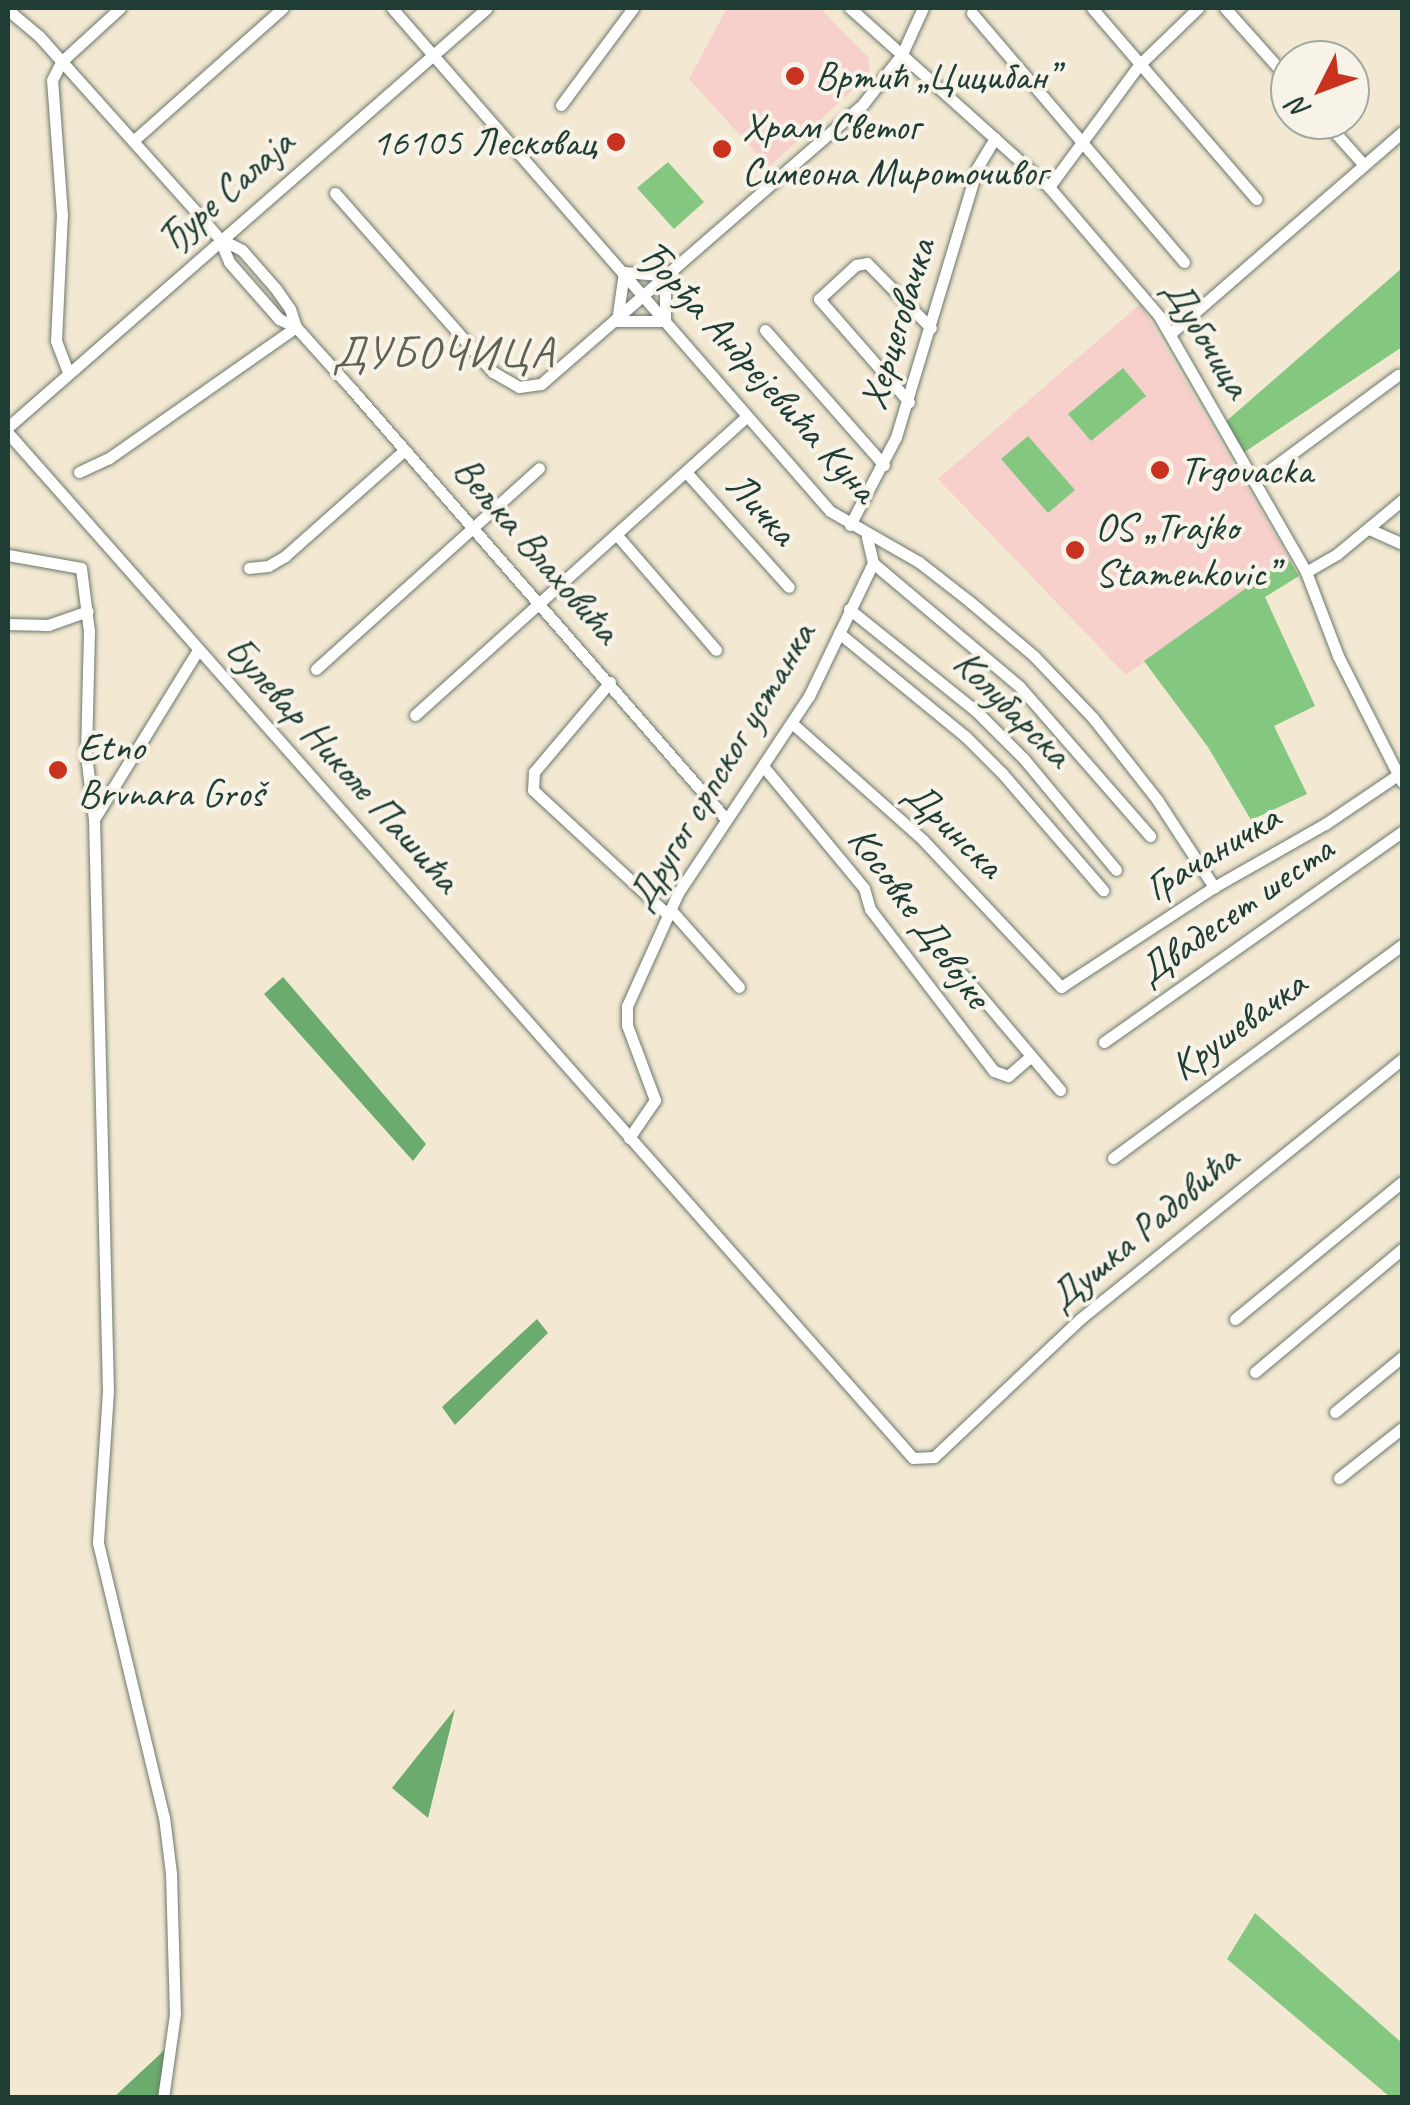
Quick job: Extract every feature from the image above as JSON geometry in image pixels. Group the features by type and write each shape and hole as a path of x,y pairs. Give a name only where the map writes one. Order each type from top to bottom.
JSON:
{"street":[{"path":"68,372 56,341 62,215 52,89 61,62 120,8"},
{"path":"133,141 283,8"},
{"name":"Ђорђа Андрејевића Куна","path":"392,8 830,511 919,562 1034,656 1128,760 1214,886"},
{"name":"Ђуре Салаја","path":"8,430 219,238 487,8"},
{"path":"561,105 633,8"},
{"name":"Дубочица","path":"850,8 1049,188 1172,333 1306,572 1338,656 1401,777"},
{"path":"335,193 493,372 510,384 530,387 548,381 862,104 902,54 922,8"},
{"path":"1092,8 1256,198"},
{"path":"1049,188 1139,65 1198,8"},
{"path":"1226,8 1270,58"},
{"name":"Вељка Влаховића","path":"8,10 30,27 219,238 242,250 290,309 296,327 539,600 726,820"},
{"path":"972,13 1184,262"},
{"path":"1172,333 1402,132"},
{"name":"Херцеговачка","path":"850,524 884,465 909,402 977,168 995,138"},
{"path":"1342,140 1364,165"},
{"path":"909,402 819,299 856,265 867,263 932,328"},
{"path":"617,322 624,272 657,275 672,271"},
{"path":"617,322 664,320 665,289 672,271"},
{"path":"79,472 109,458 296,327"},
{"path":"764,330 884,465"},
{"path":"1256,480 1398,375"},
{"path":"415,715 746,417"},
{"name":"Булевар Николе Пашића","path":"8,430 660,1174"},
{"path":"249,568 268,566 285,556 405,450"},
{"path":"316,668 539,468"},
{"name":"Личка","path":"686,472 789,587"},
{"path":"1306,572 1369,529 1402,500"},
{"path":"1369,529 1402,544"},
{"path":"616,534 716,650"},
{"path":"868,536 873,563 954,628 1033,700 1150,836"},
{"path":"8,556 80,568 88,611 86,756 94,819 108,1392 98,1543 164,1817 171,1873 175,2014 164,2098"},
{"name":"Другог српског устанка","path":"629,1138 655,1100 626,1012 669,912 726,820 793,724 873,563"},
{"name":"Колубарска","path":"849,609 977,712 1024,759 1116,870"},
{"path":"8,624 48,625 88,611"},
{"path":"839,633 977,748 1102,890"},
{"path":"94,819 198,650"},
{"path":"610,682 534,772 534,790 669,912 738,987"},
{"name":"Дринска","path":"793,724 923,840 1061,987"},
{"name":"Косовке Девојке","path":"763,766 858,880 870,909 994,1072 1008,1076 1030,1057"},
{"name":"Грачаничка","path":"1061,987 1214,886 1401,777"},
{"name":"Двадесет шеста","path":"1104,1042 1402,832"},
{"name":"Крушевачка","path":"1113,1158 1402,945"},
{"name":"Косовке Девојке","path":"962,974 1060,1090"},
{"name":"Душка Радовића","path":"660,1174 904,1452 924,1460 934,1457 1094,1308 1402,1059"},
{"path":"1236,1319 1402,1182"},
{"path":"1255,1372 1402,1249"},
{"path":"1335,1412 1402,1357"},
{"path":"1339,1478 1402,1428"}],"shaded area":[{"path":"727,8 820,8 869,58 869,75 769,167 689,79"},
{"path":"1140,304 1288,558 1126,675 938,479"}],"green space":[{"path":"668,162 704,202 674,229 637,188"},
{"path":"1402,268 1402,347 1240,455 1223,424"},
{"path":"1123,368 1146,396 1091,441 1068,414"},
{"path":"1028,436 1075,490 1048,513 1001,459"},
{"path":"1288,558 1299,576 1265,597 1315,706 1274,726 1307,794 1251,820 1208,747 1144,661"},
{"path":"283,977 426,1144 413,1161 264,994"},
{"path":"537,1319 548,1333 455,1425 442,1407"},
{"path":"455,1709 428,1818 392,1788"},
{"path":"1255,1913 1402,2043 1402,2097 1390,2097 1227,1959"},
{"path":"171,2044 163,2097 113,2098"}],"place":[{"name":"Вртић „Цицибан”","path":"795,76"},
{"name":"16105 Лесковац","path":"616,142"},
{"name":"Храм Светог Симеона Мироточивог","path":"722,149"},
{"name":"Trgovacka","path":"1160,470"},
{"name":"OS „Trajko Stamenkovic”","path":"1075,550"},
{"name":"Etno Brvnara Groš","path":"58,770"}],"district":[{"name":"ДУБОЧИЦА","path":"444,353"}]}
